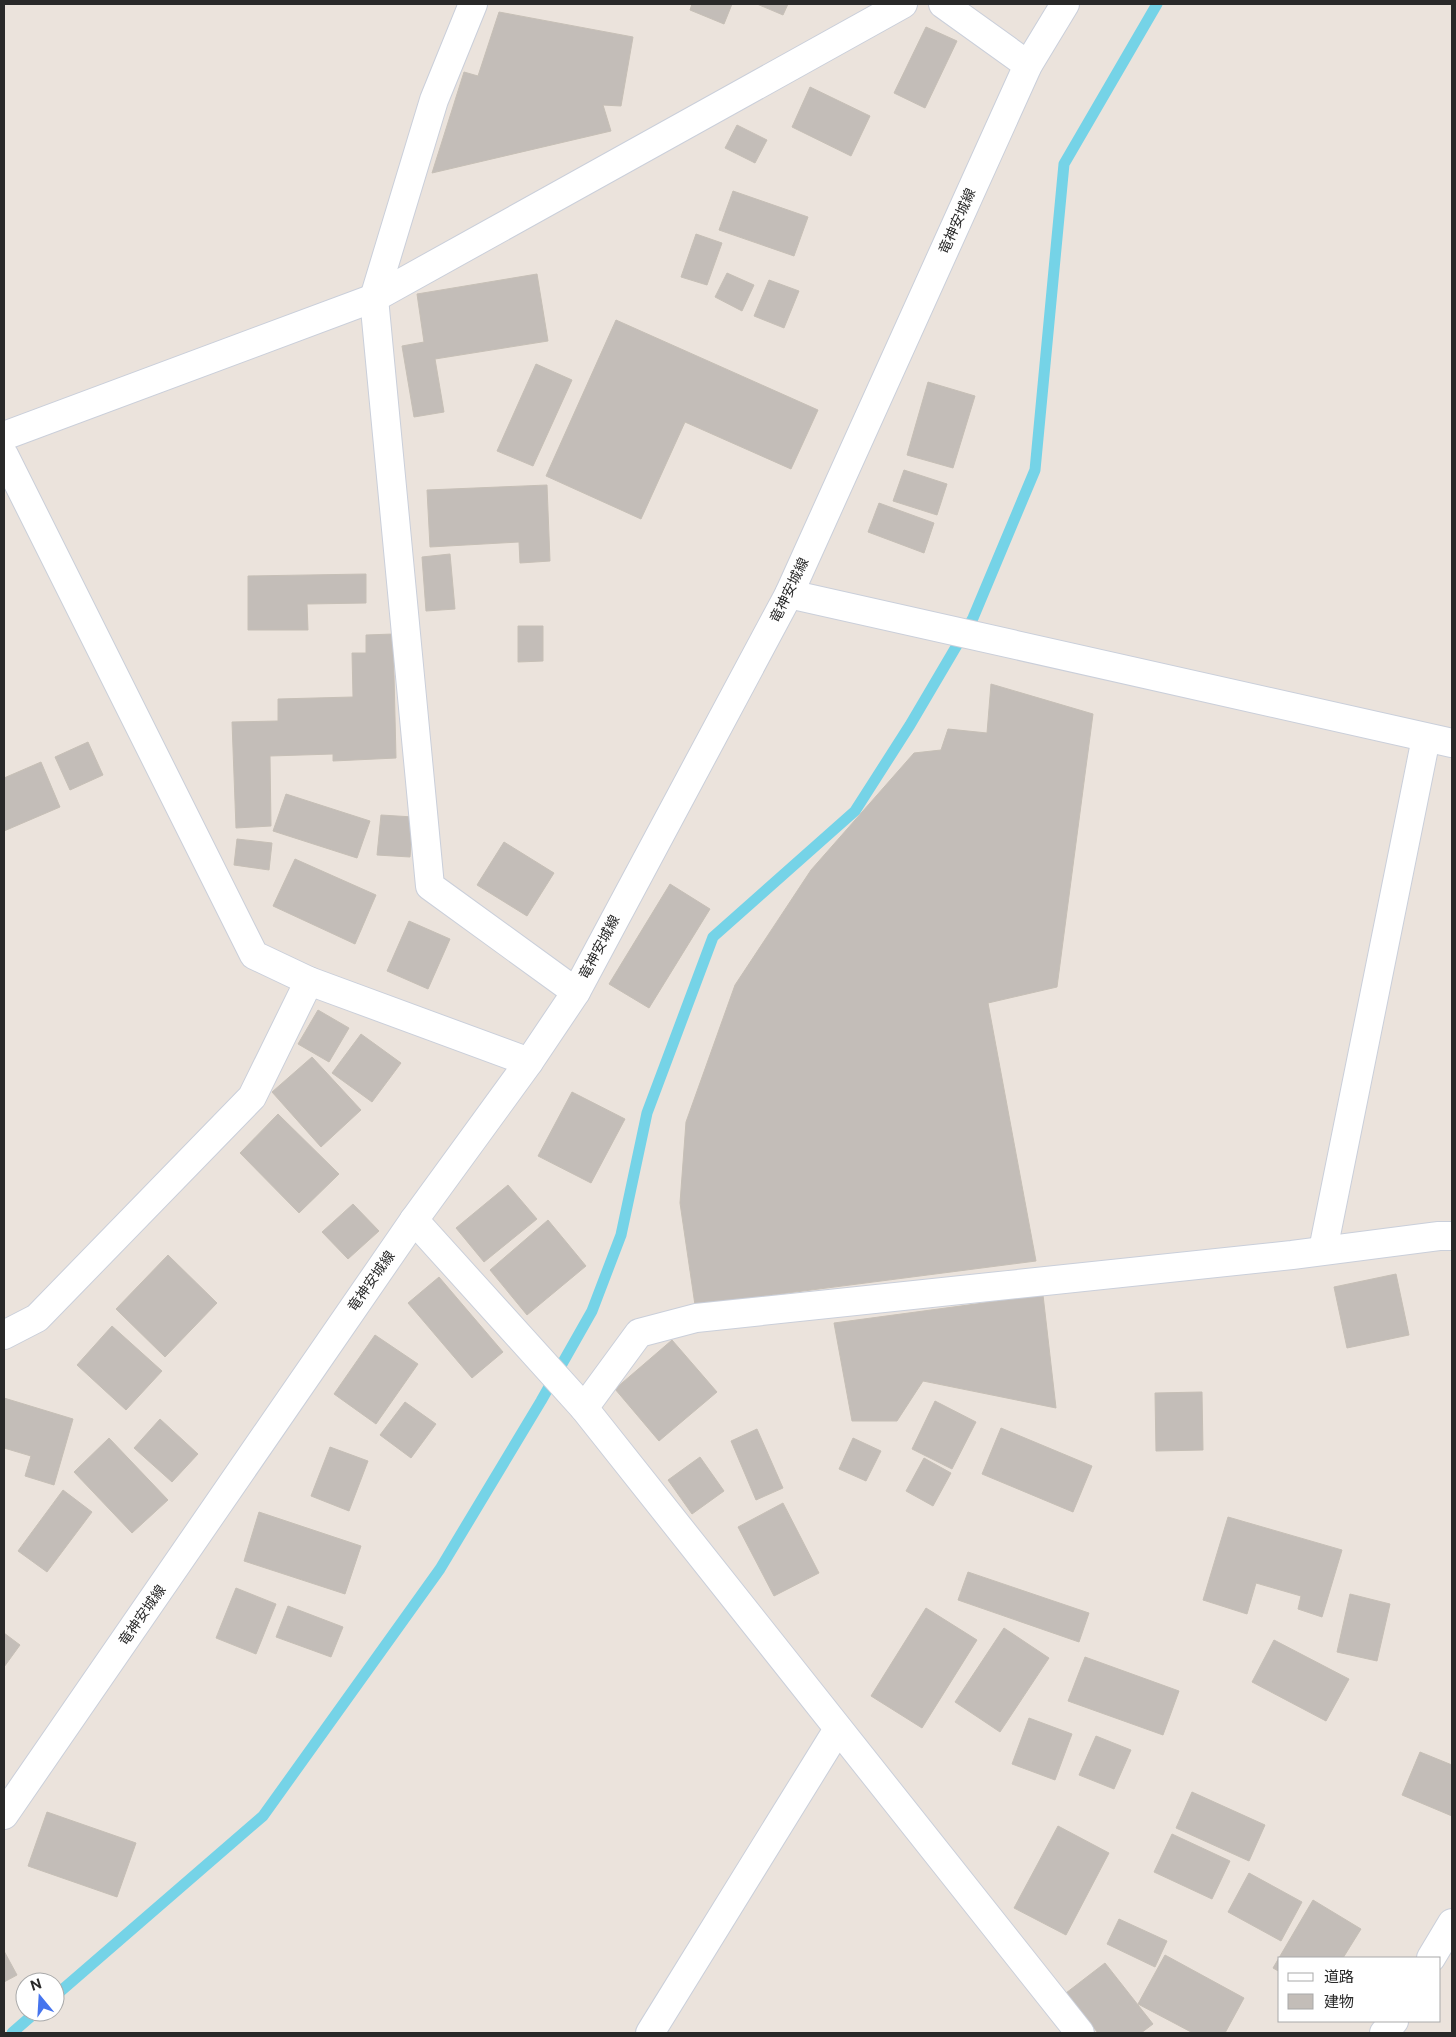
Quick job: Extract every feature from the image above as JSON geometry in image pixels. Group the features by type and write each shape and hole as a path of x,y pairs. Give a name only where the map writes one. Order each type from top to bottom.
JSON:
{"street":[{"path":"473,4 434,100 374,298 430,886 576,992"},
{"path":"4,436 374,298 902,4"},
{"path":"943,4 1028,65"},
{"name":"竜神安城線","path":"4,1815 414,1220 529,1062 576,992 789,594 1028,65 1065,4"},
{"path":"4,455 254,955 309,981 529,1062"},
{"path":"789,594 1452,743"},
{"path":"1323,1250 1426,738"},
{"path":"4,1335 37,1318 252,1097 309,981"},
{"path":"414,1220 584,1408 1080,2033"},
{"path":"584,1408 639,1333 696,1318 1292,1255 1439,1236 1452,1236"},
{"path":"650,2033 838,1729"},
{"path":"1432,1957 1452,1923"},
{"path":"1384,2033 1393,2022"}],"building":[{"path":"692,4 732,4 724,24 690,10"},
{"path":"757,4 788,4 783,15"},
{"path":"499,12 633,37 621,106 603,105 611,131 432,173 464,72 478,76"},
{"path":"926,27 957,41 925,108 894,93"},
{"path":"810,87 870,116 851,156 792,127"},
{"path":"737,125 767,140 755,163 725,148"},
{"path":"733,191 808,217 794,256 719,230"},
{"path":"696,234 722,243 707,285 681,277"},
{"path":"727,273 754,285 742,311 715,297"},
{"path":"537,274 548,341 435,359 444,412 414,417 402,346 424,342 417,294"},
{"path":"769,280 799,291 784,328 754,316"},
{"path":"616,320 818,410 791,469 685,422 641,519 546,476"},
{"path":"536,364 572,380 533,466 497,451"},
{"path":"928,382 975,396 953,468 907,455"},
{"path":"904,470 947,484 937,515 893,501"},
{"path":"547,485 550,561 520,563 519,542 430,547 427,490"},
{"path":"879,503 934,523 924,553 868,532"},
{"path":"450,554 455,609 426,611 422,557"},
{"path":"366,574 366,603 307,604 308,630 248,630 248,576"},
{"path":"518,626 543,626 543,661 518,662"},
{"path":"393,634 396,758 333,761 333,754 270,756 271,826 236,828 232,722 278,721 278,699 353,697 352,653 366,653 366,635"},
{"path":"991,684 1093,714 1057,987 988,1003 1036,1261 695,1305 680,1203 686,1122 735,985 811,870 914,753 941,750 948,729 987,733"},
{"path":"88,742 103,775 70,790 55,757"},
{"path":"41,762 60,807 4,831 4,778"},
{"path":"286,794 370,821 357,858 273,831"},
{"path":"381,815 413,817 410,857 377,855"},
{"path":"237,839 272,843 269,870 234,865"},
{"path":"504,842 554,873 527,916 477,885"},
{"path":"295,859 376,895 355,944 273,906"},
{"path":"670,884 710,909 649,1008 609,984"},
{"path":"409,921 450,939 428,989 387,971"},
{"path":"318,1010 349,1028 329,1062 298,1044"},
{"path":"361,1034 401,1063 372,1102 332,1073"},
{"path":"312,1057 361,1110 321,1147 272,1092"},
{"path":"572,1092 625,1119 591,1183 538,1156"},
{"path":"278,1114 339,1174 299,1213 240,1153"},
{"path":"508,1185 537,1219 484,1262 456,1228"},
{"path":"353,1204 379,1231 348,1259 322,1232"},
{"path":"548,1220 586,1266 527,1315 490,1270"},
{"path":"168,1255 217,1303 165,1357 116,1309"},
{"path":"1396,1274 1409,1335 1347,1348 1334,1287"},
{"path":"439,1277 503,1352 472,1378 408,1303"},
{"path":"1043,1295 1056,1408 923,1381 897,1421 852,1421 834,1323"},
{"path":"112,1326 162,1371 126,1410 77,1365"},
{"path":"375,1335 418,1364 376,1424 334,1394"},
{"path":"672,1340 717,1392 659,1441 615,1389"},
{"path":"1202,1392 1203,1450 1156,1451 1155,1393"},
{"path":"4,1398 73,1419 54,1485 25,1476 31,1456 4,1448"},
{"path":"935,1401 976,1422 952,1469 912,1449"},
{"path":"405,1402 436,1424 411,1458 380,1435"},
{"path":"160,1419 198,1454 172,1482 134,1448"},
{"path":"1001,1428 1092,1466 1073,1512 982,1474"},
{"path":"757,1429 783,1488 756,1500 731,1441"},
{"path":"109,1438 168,1500 132,1533 74,1472"},
{"path":"853,1438 881,1451 866,1481 839,1469"},
{"path":"330,1447 368,1461 349,1511 311,1496"},
{"path":"700,1457 724,1491 692,1514 668,1480"},
{"path":"924,1458 951,1473 933,1506 906,1491"},
{"path":"63,1490 92,1512 47,1572 18,1551"},
{"path":"783,1503 819,1573 774,1596 738,1527"},
{"path":"259,1512 361,1546 345,1594 244,1561"},
{"path":"1228,1517 1342,1550 1322,1617 1298,1609 1301,1596 1256,1583 1247,1614 1203,1600"},
{"path":"968,1572 1089,1613 1079,1642 958,1600"},
{"path":"236,1588 276,1604 256,1654 216,1638"},
{"path":"1350,1594 1390,1604 1377,1661 1337,1652"},
{"path":"288,1606 343,1627 331,1657 276,1637"},
{"path":"926,1608 977,1640 922,1728 871,1696"},
{"path":"1004,1628 1049,1658 1000,1732 955,1702"},
{"path":"4,1633 20,1645 4,1667"},
{"path":"1274,1640 1349,1679 1326,1721 1252,1682"},
{"path":"1085,1657 1179,1691 1163,1735 1068,1701"},
{"path":"1029,1718 1072,1734 1055,1780 1012,1764"},
{"path":"1096,1736 1131,1750 1114,1789 1079,1775"},
{"path":"1420,1752 1452,1765 1452,1816 1402,1795"},
{"path":"1192,1792 1265,1825 1249,1861 1176,1828"},
{"path":"47,1812 136,1843 117,1897 28,1866"},
{"path":"1058,1826 1109,1853 1066,1935 1014,1908"},
{"path":"1172,1834 1230,1861 1212,1899 1154,1872"},
{"path":"1249,1873 1302,1902 1281,1941 1228,1912"},
{"path":"1313,1900 1361,1929 1344,1957 1279,1957"},
{"path":"1119,1919 1167,1941 1155,1967 1107,1944"},
{"path":"4,1951 15,1972 15,1976 4,1982"},
{"path":"1165,1955 1244,1998 1225,2033 1193,2033 1138,2004"},
{"path":"1278,1960 1278,1971 1273,1968"},
{"path":"1105,1963 1153,2024 1141,2033 1098,2033 1066,1993"}],"waterway":[{"path":"65,1987 263,1816 440,1569 541,1401 592,1311 621,1235 647,1113 713,937 855,811 910,725 973,618 1035,470 1064,164 1157,4"},
{"path":"12,2033 25,2022"}]}
